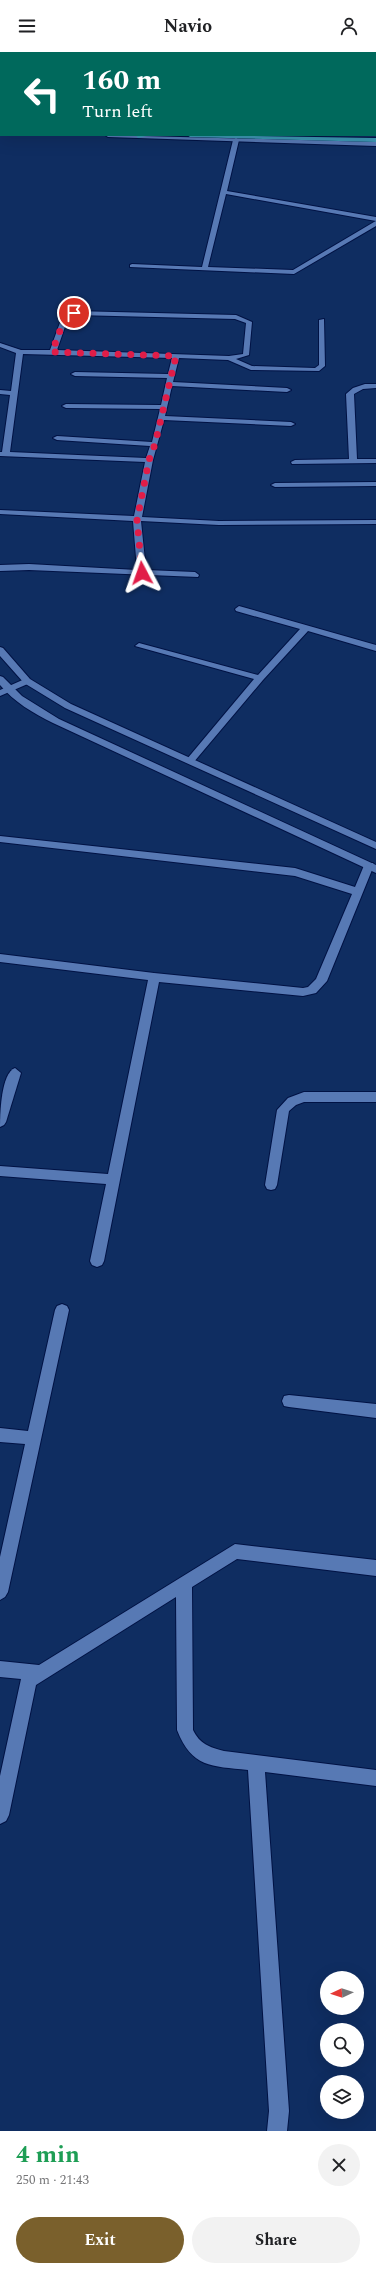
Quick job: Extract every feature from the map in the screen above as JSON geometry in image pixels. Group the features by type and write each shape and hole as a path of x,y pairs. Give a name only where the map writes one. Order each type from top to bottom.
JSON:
{"main road":[{"path":"227,136 376,140"}],"street":[{"path":"138,136 376,144"},
{"path":"205,268 225,192 236,140"},
{"path":"225,192 376,219"},
{"path":"132,266 294,272 376,223"},
{"path":"0,345 20,352 229,358 246,355 249,322 236,316 74,313 65,317 52,352"},
{"path":"229,358 252,368 317,370 322,366 322,320"},
{"path":"20,352 3,454 149,460"},
{"path":"142,573 137,520 149,460 155,444 176,356"},
{"path":"75,374 171,376"},
{"path":"169,384 287,390"},
{"path":"353,461 350,394 353,390 361,387 376,386"},
{"path":"0,392 14,393"},
{"path":"66,406 164,407"},
{"path":"161,418 291,424"},
{"path":"57,438 155,444"},
{"path":"295,462 376,461"},
{"path":"275,485 376,484"},
{"path":"0,512 219,523 376,522"},
{"path":"0,568 30,567 195,575"},
{"path":"239,610 376,648"},
{"path":"190,761 260,678 305,629"},
{"path":"138,646 260,678"},
{"path":"0,650 27,681 68,706 376,846"},
{"path":"0,679 4,691 56,721 373,867 358,892 321,981 312,990 303,992 154,977 0,958"},
{"path":"4,691 27,681"},
{"path":"0,839 295,872 315,877 358,892"},
{"path":"97,1261 154,977"},
{"path":"0,1122 15,1073"},
{"path":"271,1185 283,1110 288,1104 295,1099 304,1097 376,1097"},
{"path":"0,1171 113,1179"},
{"path":"0,1592 62,1310"},
{"path":"289,1401 376,1411"},
{"path":"0,1435 34,1438"},
{"path":"0,1815 29,1680 235,1551 376,1568"},
{"path":"184,1583 185,1730 192,1746 206,1755 256,1763 376,1778"},
{"path":"0,1669 41,1673"},
{"path":"256,1763 279,2110 277,2131"}],"route":[{"path":"74,313 65,317 52,352 176,356 155,444 149,460 137,520 142,573"}]}
